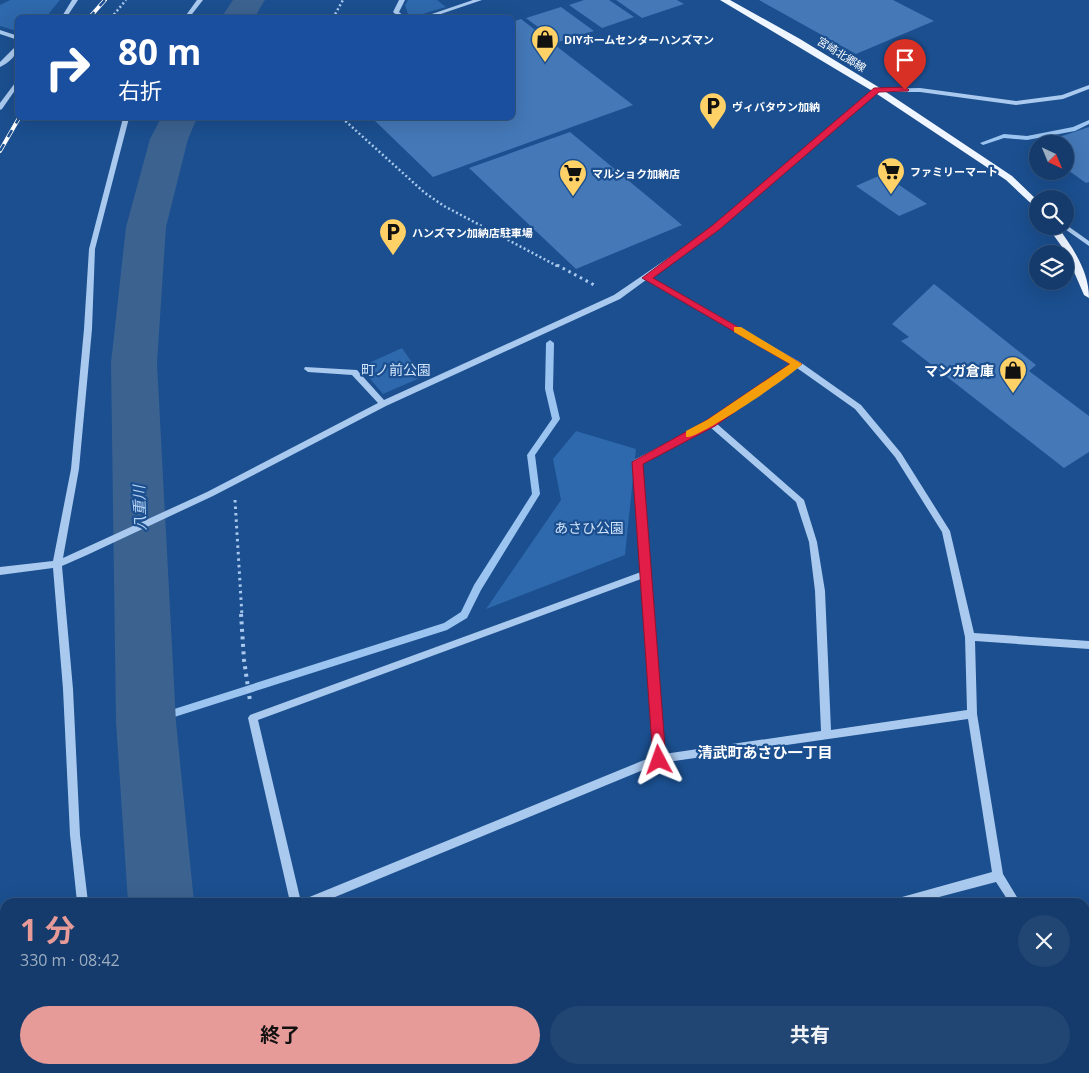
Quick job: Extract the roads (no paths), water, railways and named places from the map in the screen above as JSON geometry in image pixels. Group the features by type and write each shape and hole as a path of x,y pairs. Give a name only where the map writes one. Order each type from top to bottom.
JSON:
{"main road":[{"name":"宮崎北郷線","path":"724,0 797,41 877,90 1009,178 1029,198"},
{"path":"1058,235 1070,251 1089,295"}],"street":[{"path":"65,15 76,0"},
{"path":"188,15 200,0"},
{"path":"400,15 396,12 402,0"},
{"path":"432,15 479,0"},
{"path":"0,32 15,37"},
{"path":"0,65 15,50"},
{"path":"0,108 15,86"},
{"path":"0,571 57,564 84,553 210,494 383,404 617,297 647,278 716,227 877,90 920,90 1016,103 1063,97 1089,87"},
{"path":"82,898 75,835 68,689 57,564 75,469 88,329 92,249 125,120"},
{"path":"1074,233 1089,244"},
{"path":"647,278 797,364 858,407 898,455 946,531 970,637 972,714 998,876 1012,898"},
{"path":"659,760 637,462 711,423 797,364"},
{"path":"308,369 354,372 383,404"},
{"path":"711,423 800,500 813,542 820,591 826,734"},
{"path":"294,898 253,718 646,574"},
{"path":"970,637 1089,645"},
{"path":"321,898 659,760 972,714"},
{"path":"917,898 998,876"}],"waterway":[{"name":"八重川","path":"239,15 249,0"},
{"name":"八重川","path":"161,898 146,722 134,363 146,227 169,139 178,120"},
{"path":"983,143 1004,136 1027,138 1075,129 1089,122"},
{"path":"146,722 447,626 464,615 477,588 536,494 531,455 556,419 549,389 550,343"}],"railway":[{"path":"92,15 105,0"},
{"path":"0,151 18,120"}],"place":[{"name":"DIYホームセンターハンズマン","path":"545,63"},
{"name":"ヴィバタウン加納","path":"713,130"},
{"name":"ファミリーマート","path":"891,195"},
{"name":"マルショク加納店","path":"573,197"},
{"name":"ハンズマン加納店駐車場","path":"393,256"},
{"name":"マンガ倉庫","path":"1013,394"}],"district":[{"name":"清武町あさひ一丁目","path":"765,752"}],"park label":[{"name":"町ノ前公園","path":"396,369"},
{"name":"あさひ公園","path":"589,527"}]}
